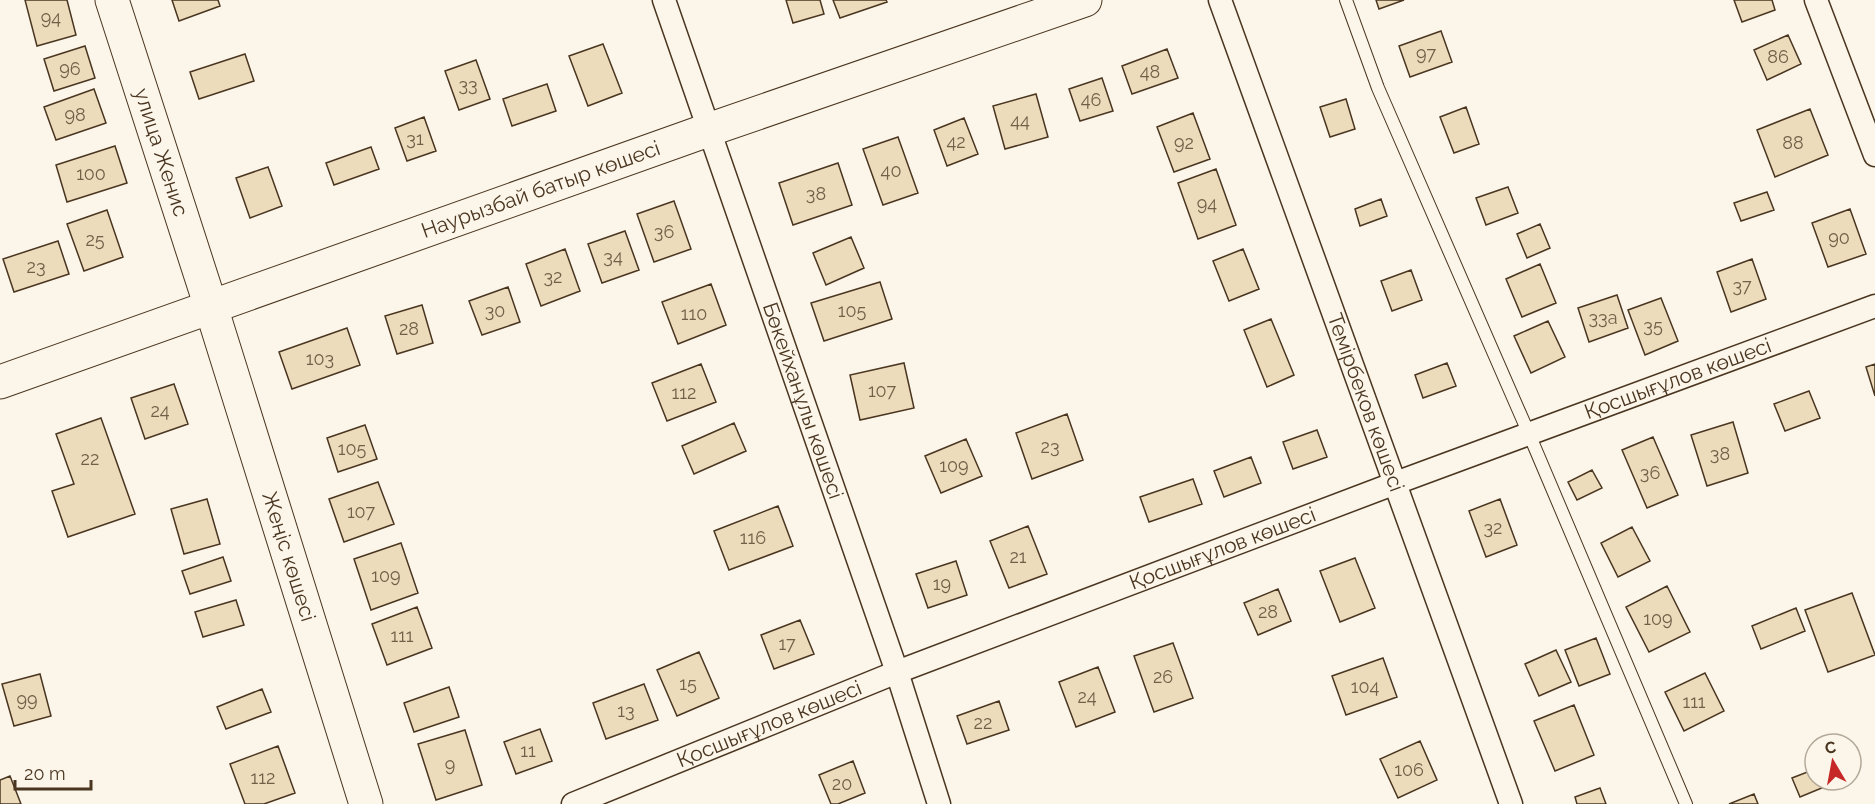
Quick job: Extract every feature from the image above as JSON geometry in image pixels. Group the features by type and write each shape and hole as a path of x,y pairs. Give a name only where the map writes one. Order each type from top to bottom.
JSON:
{"street":[{"name":"улица Женис","path":"112,0 211,307"},
{"name":"Бөкейханұлы көшесі","path":"664,0 897,672 939,804"},
{"name":"Наурызбай батыр көшесі","path":"0,382 708,130 1085,0"},
{"name":"Темірбеков көшесі","path":"1220,0 1393,484 1511,804"},
{"path":"1816,0 1875,155"},
{"name":"Қосшығұлов көшесі","path":"573,804 897,672 1393,484 1875,306"},
{"name":"Жеңіс көшесі","path":"211,307 366,804"}],"lane":[{"path":"1347,0 1378,88 1529,434 1686,804"}],"building":[{"path":"25,0 67,0 76,35 37,46"},
{"path":"172,0 218,0 220,6 179,21"},
{"path":"786,0 820,0 824,14 793,23"},
{"path":"833,0 886,0 887,2 840,18"},
{"path":"1376,0 1404,0 1379,9"},
{"path":"1734,0 1772,0 1775,10 1742,22"},
{"path":"1441,31 1452,62 1410,77 1399,46"},
{"path":"1788,35 1801,64 1767,80 1754,50"},
{"path":"603,44 622,93 588,106 569,56"},
{"path":"85,46 95,78 54,91 44,59"},
{"path":"1167,49 1178,78 1132,94 1122,66"},
{"path":"245,54 254,81 199,99 190,72"},
{"path":"476,60 490,99 459,110 445,71"},
{"path":"1102,78 1113,111 1080,121 1069,89"},
{"path":"547,84 556,111 512,126 503,99"},
{"path":"94,89 106,123 56,140 44,107"},
{"path":"1036,94 1048,137 1005,149 993,106"},
{"path":"1346,99 1355,129 1330,137 1320,107"},
{"path":"1466,107 1479,144 1454,153 1440,117"},
{"path":"1810,109 1828,155 1775,177 1757,130"},
{"path":"1193,113 1210,159 1174,172 1157,127"},
{"path":"424,117 436,151 407,161 395,128"},
{"path":"964,118 978,154 947,166 934,130"},
{"path":"898,137 918,193 883,205 863,149"},
{"path":"115,146 127,183 67,202 56,165"},
{"path":"371,147 379,169 334,185 326,163"},
{"path":"838,163 852,205 793,225 779,183"},
{"path":"268,167 282,206 250,218 236,178"},
{"path":"1216,169 1236,225 1198,239 1178,183"},
{"path":"1508,187 1518,213 1486,225 1476,198"},
{"path":"1767,192 1774,210 1741,221 1734,203"},
{"path":"1381,199 1387,216 1360,226 1355,209"},
{"path":"674,201 691,249 654,262 637,214"},
{"path":"1850,209 1866,254 1828,267 1812,223"},
{"path":"107,210 123,257 84,271 67,224"},
{"path":"1540,224 1550,248 1527,258 1517,234"},
{"path":"625,231 639,270 602,283 588,244"},
{"path":"851,237 864,268 826,285 813,253"},
{"path":"58,241 69,274 14,292 3,259"},
{"path":"565,249 580,291 541,306 526,264"},
{"path":"1243,249 1259,289 1229,301 1213,261"},
{"path":"1752,259 1766,299 1731,312 1717,272"},
{"path":"1540,264 1556,303 1522,317 1506,279"},
{"path":"1411,270 1422,300 1392,311 1381,281"},
{"path":"880,282 892,319 824,341 811,303"},
{"path":"711,284 726,325 678,344 662,302"},
{"path":"508,287 520,322 482,335 469,301"},
{"path":"1617,295 1628,328 1589,342 1578,308"},
{"path":"1661,298 1678,341 1645,355 1628,310"},
{"path":"422,305 433,343 397,354 385,316"},
{"path":"1271,319 1294,375 1267,387 1244,330"},
{"path":"1548,321 1565,357 1531,373 1514,336"},
{"path":"347,328 360,365 292,389 279,352"},
{"path":"904,363 914,408 860,420 850,375"},
{"path":"1447,363 1456,386 1423,398 1415,375"},
{"path":"701,364 716,402 667,421 652,383"},
{"path":"1875,364 1875,396 1866,367"},
{"path":"174,384 188,424 145,439 131,398"},
{"path":"1809,391 1820,418 1785,431 1774,404"},
{"path":"1067,414 1083,460 1032,479 1016,433"},
{"path":"101,418 135,514 68,537 52,491 74,484 56,434"},
{"path":"1733,422 1748,473 1707,486 1691,435"},
{"path":"734,423 746,451 694,474 682,446"},
{"path":"365,425 377,459 338,472 327,438"},
{"path":"1317,430 1327,457 1293,469 1283,442"},
{"path":"1653,437 1678,495 1647,508 1622,450"},
{"path":"966,439 982,476 941,493 925,456"},
{"path":"1251,457 1261,483 1224,497 1214,471"},
{"path":"1592,470 1602,488 1577,500 1568,482"},
{"path":"1193,479 1202,504 1149,522 1140,497"},
{"path":"378,482 394,524 344,542 329,499"},
{"path":"207,499 220,544 184,554 171,509"},
{"path":"1500,499 1517,545 1486,557 1469,511"},
{"path":"778,506 793,546 729,570 714,531"},
{"path":"1028,526 1047,574 1009,588 990,541"},
{"path":"1632,527 1650,561 1618,577 1601,543"},
{"path":"401,543 418,593 371,610 354,559"},
{"path":"223,557 231,581 190,594 182,571"},
{"path":"1355,558 1375,608 1340,622 1320,571"},
{"path":"956,561 967,595 928,608 916,574"},
{"path":"1667,586 1690,632 1649,652 1626,607"},
{"path":"1278,589 1291,621 1258,635 1244,603"},
{"path":"1852,593 1875,655 1828,672 1805,610"},
{"path":"236,600 244,625 203,637 195,612"},
{"path":"417,607 432,648 387,665 372,624"},
{"path":"1796,608 1805,631 1761,649 1752,626"},
{"path":"800,620 814,654 774,669 761,635"},
{"path":"1596,638 1610,674 1579,686 1565,650"},
{"path":"1173,643 1193,698 1154,712 1134,656"},
{"path":"1556,650 1571,682 1539,696 1525,664"},
{"path":"699,652 719,698 677,716 657,670"},
{"path":"1383,658 1397,697 1346,715 1332,676"},
{"path":"1098,667 1115,712 1076,727 1059,682"},
{"path":"1705,673 1724,711 1684,731 1665,692"},
{"path":"40,674 51,716 14,726 2,684"},
{"path":"644,684 658,720 606,739 593,703"},
{"path":"449,687 459,717 414,732 404,703"},
{"path":"262,689 271,712 226,729 217,707"},
{"path":"999,701 1009,730 967,744 957,716"},
{"path":"1574,705 1594,755 1555,771 1534,721"},
{"path":"540,729 552,761 516,774 504,742"},
{"path":"465,730 482,785 436,800 418,744"},
{"path":"1420,741 1437,780 1398,798 1380,759"},
{"path":"278,746 295,793 264,804 245,804 230,764"},
{"path":"853,761 865,793 838,804 831,804 819,775"},
{"path":"1803,774 1803,792 1812,792 1800,797 1792,778"},
{"path":"10,776 21,804 0,804 0,780"},
{"path":"1600,788 1606,804 1577,804 1575,797"},
{"path":"1754,794 1758,804 1729,804"}]}
